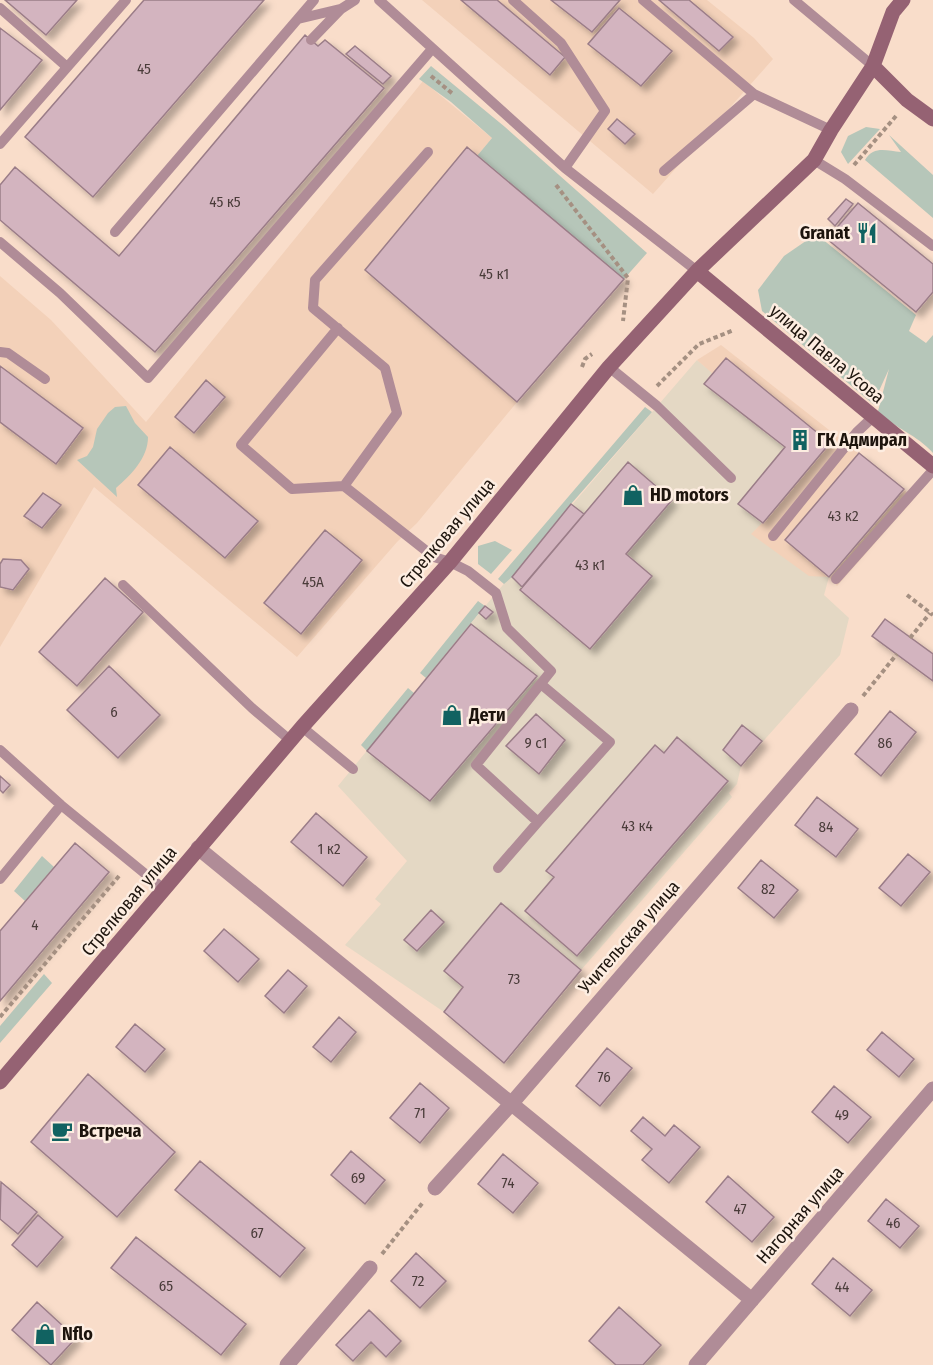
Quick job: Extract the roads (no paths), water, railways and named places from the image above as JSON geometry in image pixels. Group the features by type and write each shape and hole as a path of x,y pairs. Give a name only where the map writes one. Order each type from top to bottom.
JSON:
{"street":[{"name":"Стрелковая улица","path":"0,1082 302,726 450,562 609,367 697,271 814,160 831,129 873,66 893,12 903,0"},
{"path":"873,66 907,100 933,119"},
{"name":"улица Павла Усова","path":"697,271 933,468"},
{"name":"Учительская улица","path":"435,1188 511,1104 851,710"},
{"path":"198,848 752,1300"},
{"name":"Нагорная улица","path":"696,1365 933,1089"},
{"path":"287,1365 370,1269"}],"lane":[{"path":"0,144 126,0"},
{"path":"115,232 314,0"},
{"path":"310,40 341,9 355,0"},
{"path":"379,0 565,168 697,271"},
{"path":"513,0 561,43 605,111 565,168"},
{"path":"643,0 754,94 831,129"},
{"path":"794,0 873,66"},
{"path":"0,8 67,67"},
{"path":"298,20 341,9"},
{"path":"0,242 60,293 148,378 432,49"},
{"path":"664,171 754,94"},
{"path":"344,486 397,413 385,368 313,308 315,280 428,152"},
{"path":"814,160 845,179 933,246"},
{"path":"338,328 241,446 292,489 344,486 434,557 468,571 496,592 507,628 551,671 476,765 538,822"},
{"path":"0,352 8,353 45,379"},
{"path":"609,367 657,405 730,478"},
{"path":"774,536 857,432 873,417"},
{"path":"836,579 933,468"},
{"path":"123,585 252,708 291,741"},
{"path":"498,868 610,742 542,685"},
{"path":"302,726 353,769"},
{"path":"1,754 165,890"},
{"path":"0,879 61,805"}],"place":[{"name":"Granat","path":"867,233"},
{"name":"ГК Адмирал","path":"800,440"},
{"name":"HD motors","path":"633,495"},
{"name":"Дети","path":"452,715"},
{"name":"Встреча","path":"62,1131"},
{"name":"Nflo","path":"45,1334"}]}
